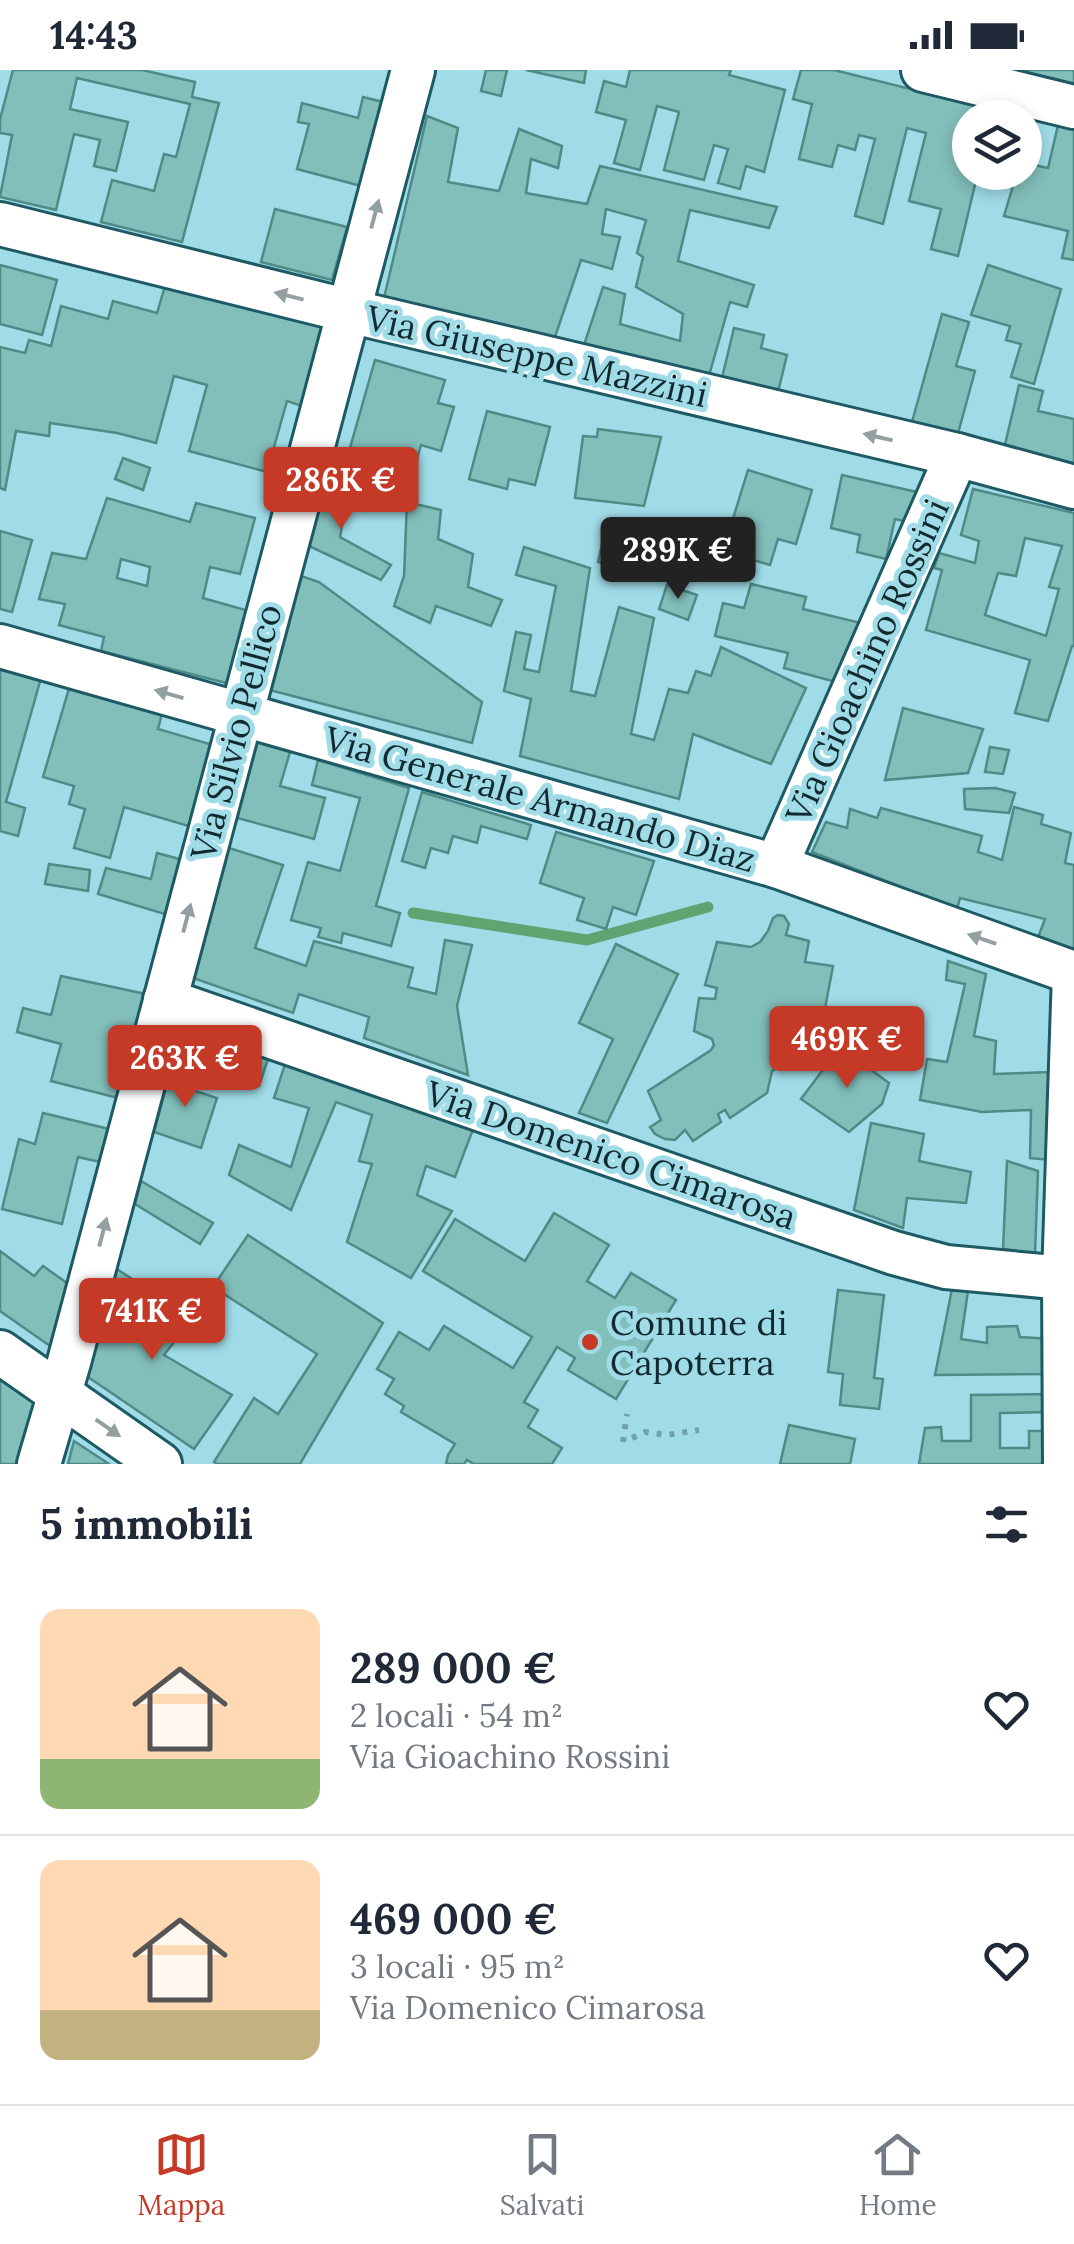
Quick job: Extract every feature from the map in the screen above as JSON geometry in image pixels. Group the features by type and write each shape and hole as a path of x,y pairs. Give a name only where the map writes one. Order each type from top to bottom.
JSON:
{"street":[{"name":"Via Silvio Pellico","path":"39,1464 414,70"},
{"path":"923,70 1074,107"},
{"name":"Via Giuseppe Mazzini","path":"0,224 957,455 1074,487"},
{"name":"Via Gioachino Rossini","path":"776,866 957,455"},
{"name":"Via Generale Armando Diaz","path":"0,646 776,866 1074,973"},
{"path":"1065,1464 1064,1278 1074,973"},
{"name":"Via Domenico Cimarosa","path":"165,1000 894,1253 946,1267 1064,1278"},
{"path":"0,1352 160,1464"}],"path":[{"path":"623,1442 627,1414"},
{"path":"632,1438 644,1432 667,1435 699,1430"}],"building":[{"path":"13,70 142,70 195,82 192,97 219,103 182,242 101,222 112,180 154,191 164,154 176,157 190,104 77,78 70,109 128,122 116,171 94,166 100,140 74,134 56,210 0,197 12,135 0,133 0,119"},
{"path":"486,70 507,70 501,96 481,91"},
{"path":"526,70 586,70 584,83"},
{"path":"630,70 731,70 729,75 785,90 764,172 746,166 740,189 718,183 728,149 714,145 704,180 664,170 679,112 657,106 640,170 614,163 626,120 596,112 604,81 626,87"},
{"path":"801,70 834,70 955,100 952,190 974,190 958,256 931,249 941,209 909,201 926,133 907,128 883,224 855,216 875,139 859,135 855,150 838,145 832,167 799,159 812,104 793,99"},
{"path":"1009,70 1074,70 1074,86"},
{"path":"363,97 383,102 361,186 297,169 309,124 298,122 302,103 358,118"},
{"path":"427,116 458,128 448,182 499,191 519,129 562,146 558,168 531,159 526,193 587,204 600,166 777,207 769,228 690,210 678,261 754,285 747,307 730,302 708,379 583,348 603,287 625,294 620,324 680,341 683,314 636,287 643,257 637,253 646,220 606,209 602,234 620,237 612,269 581,260 554,340 384,298"},
{"path":"1058,125 1074,129 1074,260 1062,258 1068,231 1004,216 1012,190 1042,190 1042,167 1048,168"},
{"path":"275,209 347,227 332,280 261,262"},
{"path":"0,265 57,280 42,335 0,324"},
{"path":"988,265 1061,289 1034,384 1011,377 1021,344 1006,340 1010,326 971,315"},
{"path":"165,286 323,327 302,406 287,401 267,472 189,451 207,385 174,376 156,443 50,423 49,436 16,431 5,490 0,488 0,347 25,353 29,340 51,346 61,306 108,319 113,301 157,313"},
{"path":"942,314 969,322 956,366 975,371 956,441 910,429"},
{"path":"734,328 764,335 761,348 787,355 777,396 721,382"},
{"path":"375,360 445,380 438,403 454,407 441,451 421,445 407,494 342,476"},
{"path":"1019,385 1043,391 1038,411 1074,419 1074,471 1003,453"},
{"path":"487,411 550,427 535,485 509,479 507,489 469,479"},
{"path":"598,429 661,437 644,506 575,498 583,436 597,437"},
{"path":"123,458 150,468 143,490 115,479"},
{"path":"748,470 812,490 796,544 778,539 770,565 723,551"},
{"path":"328,475 350,484 340,537 391,565 381,580 309,546"},
{"path":"842,475 921,493 912,523 895,519 886,559 857,552 860,535 831,528"},
{"path":"973,489 1074,513 1074,646 1048,721 1015,713 1030,660 926,630 942,570 934,568 939,553 975,563 979,541 961,535","holes":["1025,538 1062,546 1049,587 1059,589 1046,636 985,615 998,573 1016,576"]},
{"path":"107,498 190,522 196,503 255,518 240,574 210,567 203,598 249,611 230,684 101,651 104,637 59,625 65,604 39,599 52,553 86,559","holes":["121,559 150,567 147,586 117,578"]},
{"path":"407,502 441,510 438,539 473,554 468,587 502,600 491,626 436,606 430,623 394,606 404,576"},
{"path":"606,527 637,534 627,572 598,562"},
{"path":"0,531 32,540 12,612 0,609"},
{"path":"524,547 590,568 571,691 595,696 619,607 654,618 631,734 654,740 669,689 688,693 696,671 711,676 721,647 806,688 771,764 693,734 679,799 520,756 531,699 504,691 516,632 531,635 524,669 539,672 556,586 516,575"},
{"path":"301,576 319,582 482,702 472,743 270,690"},
{"path":"751,584 806,597 803,609 861,623 836,682 784,668 788,653 715,636 723,603 744,608"},
{"path":"667,585 697,595 688,620 659,609"},
{"path":"0,667 41,678 6,802 25,808 18,836 0,831"},
{"path":"70,685 163,710 158,729 213,745 192,827 124,807 110,858 74,848 85,809 69,804 74,786 43,777"},
{"path":"903,708 983,729 968,773 885,780"},
{"path":"254,741 290,752 280,786 325,798 314,839 234,817"},
{"path":"990,747 1009,750 1003,774 985,772"},
{"path":"318,760 409,788 376,906 400,913 391,946 343,933 341,943 318,937 321,928 291,920 308,862 340,871 360,798 312,785"},
{"path":"995,788 1015,793 1009,813 965,809 964,789"},
{"path":"422,792 531,825 527,839 481,826 477,843 453,836 448,853 431,848 425,868 402,861"},
{"path":"1014,807 1043,815 1041,824 1071,833 1065,863 1074,865 1074,949 1037,940 1045,919 960,898 957,909 812,852 826,822 847,828 850,809 877,818 881,808 982,836 978,852 1002,860"},
{"path":"556,832 654,861 636,915 613,907 606,929 577,920 584,898 540,883"},
{"path":"226,847 283,865 255,948 306,966 314,941 413,968 408,987 436,994 445,940 472,945 457,1006 468,1075 364,1038 369,1017 299,994 293,1013 193,978"},
{"path":"157,853 183,860 168,915 98,894 106,868 151,879"},
{"path":"49,864 90,870 88,891 45,884"},
{"path":"778,915 784,916 789,924 786,935 809,941 805,962 833,966 820,1035 790,1028 787,1042 792,1054 772,1071 767,1093 730,1118 725,1110 718,1114 721,1122 693,1141 685,1130 675,1140 655,1134 650,1127 661,1120 648,1091 714,1045 712,1039 694,1031 699,998 715,999 717,988 705,985 717,942 751,947 760,942"},
{"path":"616,944 678,974 607,1123 579,1113 613,1039 579,1023"},
{"path":"948,961 986,974 974,1036 996,1041 994,1074 1051,1072 1051,1160 1030,1158 1031,1110 982,1112 920,1100 927,1059 947,1062 965,984 946,980"},
{"path":"61,976 146,994 118,1098 51,1081 61,1044 17,1032 23,1008 51,1015"},
{"path":"245,1044 270,1053 259,1086 235,1079"},
{"path":"840,1047 889,1083 882,1104 849,1132 801,1099"},
{"path":"287,1058 475,1124 455,1177 426,1166 417,1195 452,1211 411,1278 347,1242 372,1164 359,1161 372,1115 336,1102 291,1210 229,1175 239,1145 291,1167 309,1108 274,1098"},
{"path":"171,1069 199,1078 195,1091 217,1098 201,1148 154,1132"},
{"path":"43,1113 109,1129 100,1162 78,1157 62,1224 2,1209 19,1139 35,1144"},
{"path":"871,1123 924,1134 919,1161 971,1172 966,1203 907,1198 903,1228 854,1210"},
{"path":"1007,1161 1038,1171 1035,1254 1003,1249"},
{"path":"141,1181 213,1223 200,1244 135,1204"},
{"name":"Comune di Capoterra","path":"554,1213 609,1245 587,1281 615,1298 631,1273 676,1300 616,1399 568,1370 575,1358 557,1347 524,1402 538,1410 528,1427 562,1448 552,1464 474,1464 467,1460 464,1464 446,1464 455,1444 401,1412 404,1406 385,1394 394,1379 377,1369 399,1332 429,1350 444,1326 513,1368 532,1337 423,1271 455,1219 525,1261"},
{"path":"248,1235 383,1323 300,1464 214,1462 254,1398 278,1414 317,1354 213,1287"},
{"path":"0,1251 34,1276 43,1266 67,1283 50,1346 0,1311"},
{"path":"117,1269 192,1319 164,1355 232,1395 194,1449 88,1377"},
{"path":"952,1289 968,1291 961,1339 987,1343 987,1327 1017,1326 1020,1337 1051,1339 1051,1374 935,1375"},
{"path":"838,1290 884,1295 874,1378 883,1379 879,1409 840,1405 843,1374 828,1372"},
{"path":"0,1380 35,1404 18,1464 0,1464"},
{"path":"1051,1394 1051,1412 1000,1413 1000,1448 1029,1448 1029,1431 1051,1431 1051,1464 919,1464 925,1428 941,1427 942,1441 971,1441 971,1395"},
{"path":"789,1425 855,1439 850,1464 780,1464"},
{"path":"74,1441 109,1464 68,1464"}],"waterway":[{"path":"413,913 587,940 708,907"}],"place":[{"name":"Comune di Capoterra","path":"590,1342"}]}
